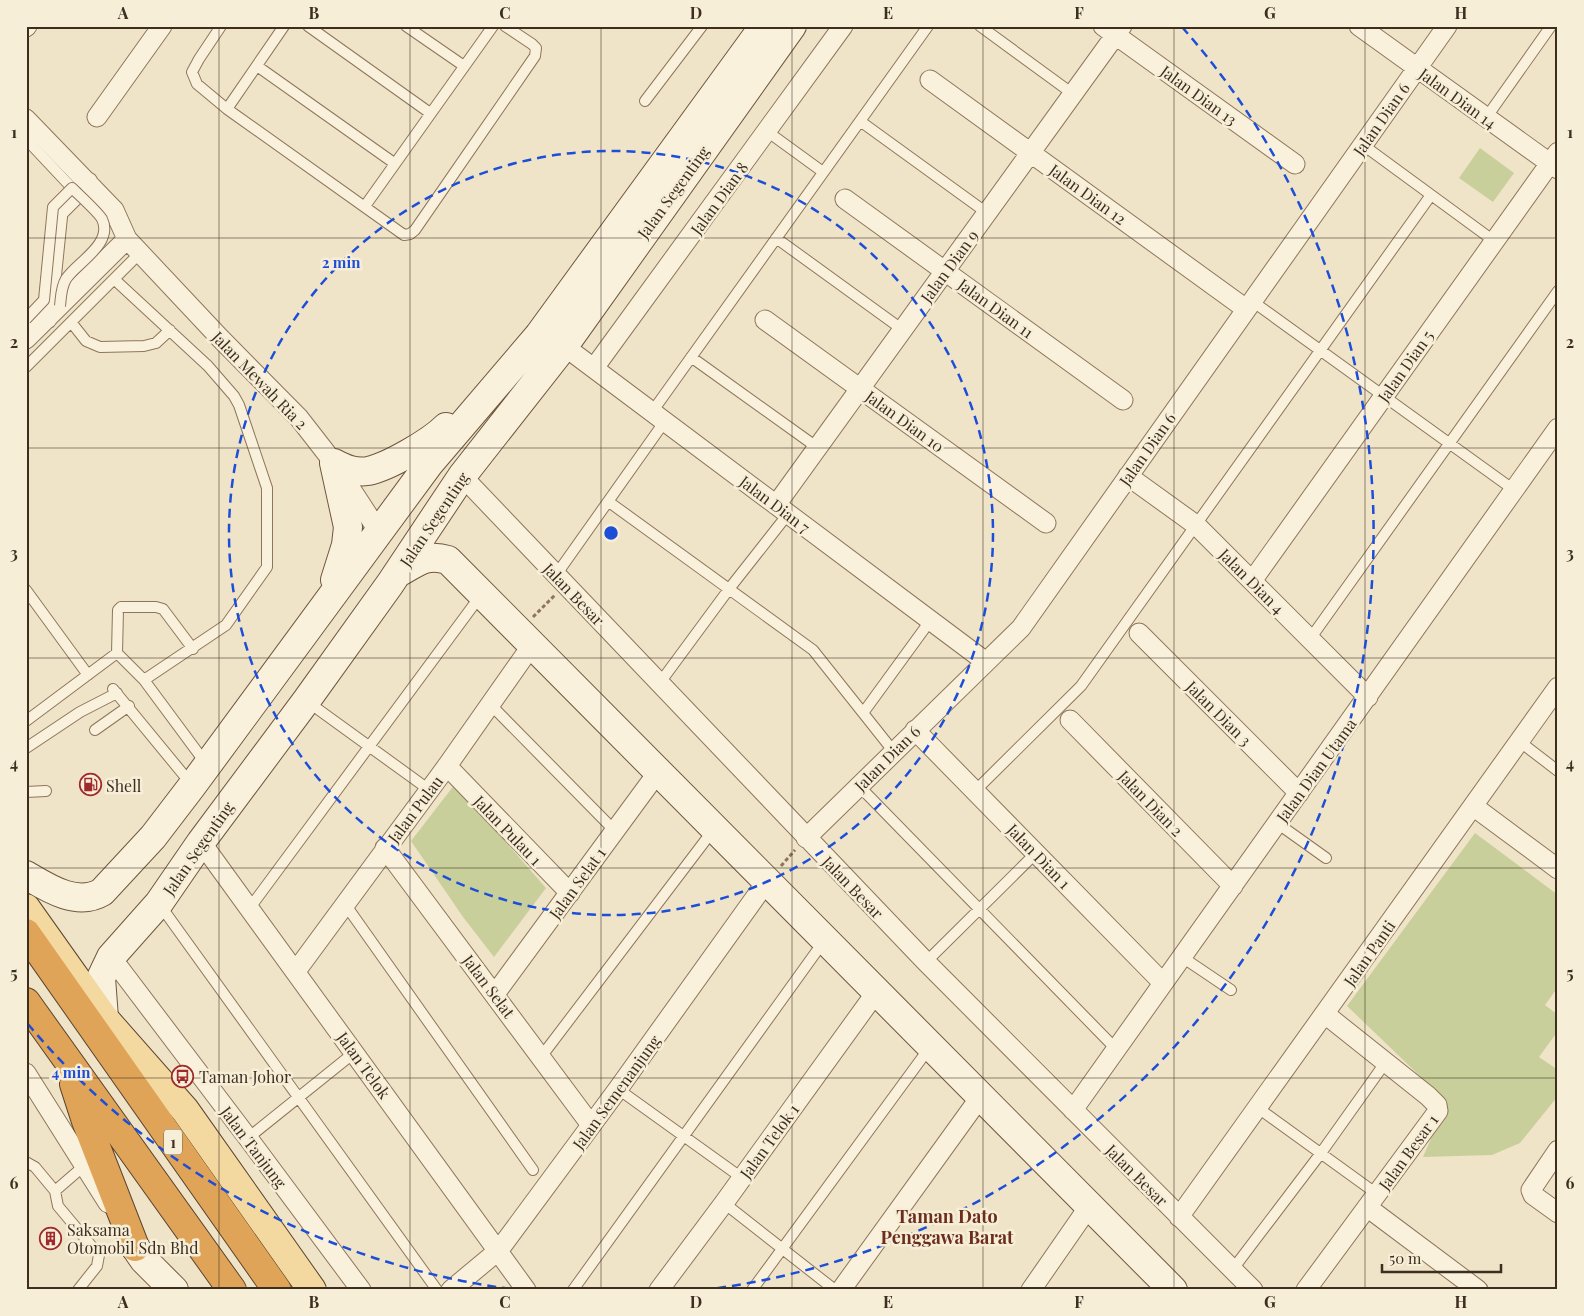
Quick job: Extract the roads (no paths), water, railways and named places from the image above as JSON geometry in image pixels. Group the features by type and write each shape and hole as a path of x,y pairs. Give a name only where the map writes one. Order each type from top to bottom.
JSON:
{"highway":[{"name":"1","path":"26,933 277,1290"},
{"name":"1","path":"26,1002 232,1290"},
{"path":"66,1060 86,1121 135,1247"}],"main road":[{"path":"26,908 104,1018 185,1110 312,1290"}],"street":[{"path":"97,117 162,26"},
{"name":"Jalan Segenting","path":"26,876 56,893 93,898 102,892 153,837 429,464 539,335 764,26"},
{"name":"Jalan Segenting","path":"104,1018 101,978 105,966 111,957 159,903 201,842 394,579 462,476 564,346 792,26"},
{"name":"Jalan Dian 8","path":"594,368 768,132 843,26"},
{"name":"Jalan Dian 14","path":"1359,26 1486,118 1555,161"},
{"name":"Jalan Dian 6","path":"806,838 1021,628 1447,26"},
{"name":"Jalan Dian 9","path":"782,509 818,448 1073,94 1113,29"},
{"name":"Jalan Dian 13","path":"1113,29 1295,164"},
{"name":"Jalan Dian 12","path":"930,80 1249,305"},
{"path":"26,119 80,185 114,210 127,239 26,340"},
{"name":"Jalan Dian 5","path":"1252,581 1494,241 1555,161"},
{"path":"54,312 58,212 80,185"},
{"name":"Jalan Dian 11","path":"845,199 1123,400"},
{"name":"Jalan Mewah Ria 2","path":"127,239 220,338 299,418 334,463 379,532"},
{"name":"Jalan Dian 10","path":"765,320 1046,523"},
{"path":"334,463 348,470 368,471 391,462 420,447 440,433 485,390 501,380 525,360 564,346"},
{"name":"Jalan Dian 7","path":"564,346 986,662"},
{"name":"Jalan Dian Utama","path":"1073,1110 1558,428"},
{"path":"327,603 346,545 348,527 334,463"},
{"name":"Jalan Besar","path":"462,476 926,962 1179,1218 1253,1290"},
{"name":"Jalan Dian 4","path":"1128,476 1196,524 1368,696"},
{"path":"379,532 407,540 417,535 430,524"},
{"path":"379,532 389,554 394,579 427,558 437,557 448,560 1174,1290"},
{"name":"Jalan Dian 3","path":"1139,633 1299,792"},
{"name":"Jalan Pulau","path":"296,971 428,789 447,766 490,704 525,638"},
{"name":"Jalan Panti","path":"1179,1218 1558,688"},
{"path":"202,773 213,786 224,787 234,783 279,726 306,701"},
{"name":"Jalan Dian 2","path":"1070,720 1233,886"},
{"name":"Jalan Dian 1","path":"915,730 1163,983"},
{"name":"Jalan Pulau 1","path":"447,766 570,893"},
{"name":"Jalan Selat 1","path":"495,994 658,772"},
{"path":"159,903 197,825 202,773"},
{"path":"1473,806 1558,868"},
{"name":"Jalan Telok","path":"201,842 499,1250 526,1290"},
{"name":"Jalan Selat","path":"385,848 591,1125"},
{"name":"Jalan Semenanjung","path":"451,1290 499,1250 618,1089 767,881"},
{"name":"Jalan Tanjung","path":"111,957 361,1290"},
{"name":"Jalan Telok 1","path":"659,1290 877,991"},
{"name":"Jalan Besar 1","path":"1306,1290 1438,1111 1437,1104 1428,1096 1325,1014"},
{"path":"26,1073 135,1247 144,1260 170,1288"},
{"path":"841,1290 981,1096"},
{"path":"1558,1150 1531,1190 1533,1195 1558,1213"},
{"path":"1372,1201 1478,1290"},
{"path":"1031,1290 1090,1205"}],"lane":[{"path":"221,26 192,72 197,84 227,109 404,235 410,234 415,230 535,56 536,48 505,26"},
{"path":"227,109 284,26"},
{"path":"308,26 430,113"},
{"path":"406,26 464,66"},
{"path":"365,206 493,26"},
{"path":"645,101 702,26"},
{"path":"561,580 609,502 691,356 928,26"},
{"path":"980,26 1073,94"},
{"path":"1486,118 1551,26"},
{"path":"257,66 394,164"},
{"path":"860,121 987,213"},
{"path":"768,132 823,172"},
{"path":"26,139 80,185 102,220 101,244 66,279 54,312"},
{"path":"1363,145 1494,241"},
{"path":"26,319 44,300 53,208 80,185"},
{"path":"975,791 1080,686 1431,195"},
{"path":"776,238 903,330"},
{"path":"26,367 141,252"},
{"path":"114,279 208,366 234,396 239,405 267,488 267,567 226,625 193,649 144,680"},
{"path":"1310,639 1558,292"},
{"path":"1249,305 1320,350 1514,490"},
{"path":"71,322 86,341 100,347 144,346 156,342 170,330"},
{"path":"691,356 818,448"},
{"path":"609,502 813,650 894,752"},
{"path":"659,684 728,589 782,509"},
{"path":"26,590 88,675"},
{"path":"249,909 481,594"},
{"path":"193,649 163,609 156,607 122,607 116,614 117,653 144,680 202,773"},
{"path":"863,713 930,620"},
{"path":"26,721 117,653"},
{"path":"26,748 115,691 202,773"},
{"path":"306,701 428,789"},
{"path":"490,704 614,830"},
{"path":"95,730 129,706"},
{"path":"1519,741 1558,771"},
{"path":"859,786 1116,1049"},
{"path":"26,792 46,791"},
{"path":"1277,823 1326,858"},
{"path":"541,1057 714,828"},
{"path":"926,962 1036,853"},
{"path":"159,903 438,1290"},
{"path":"345,904 534,1170"},
{"path":"573,1290 825,939"},
{"path":"1182,957 1231,990"},
{"path":"752,1290 930,1046"},
{"path":"248,1138 355,1052"},
{"path":"1233,1269 1321,1153 1385,1063"},
{"path":"618,1089 742,1178"},
{"path":"1258,1108 1321,1153 1372,1201"},
{"path":"26,1162 35,1167 55,1191 58,1206 99,1255 97,1266 78,1290"},
{"path":"55,1191 85,1165"},
{"path":"724,1203 834,1290"}],"place":[{"name":"Shell","path":"90,785"},
{"name":"Taman Johor","path":"183,1076"},
{"name":"Saksama Otomobil Sdn Bhd","path":"51,1238"}],"district":[{"name":"Taman Dato Penggawa Barat","path":"947,1226"}]}
